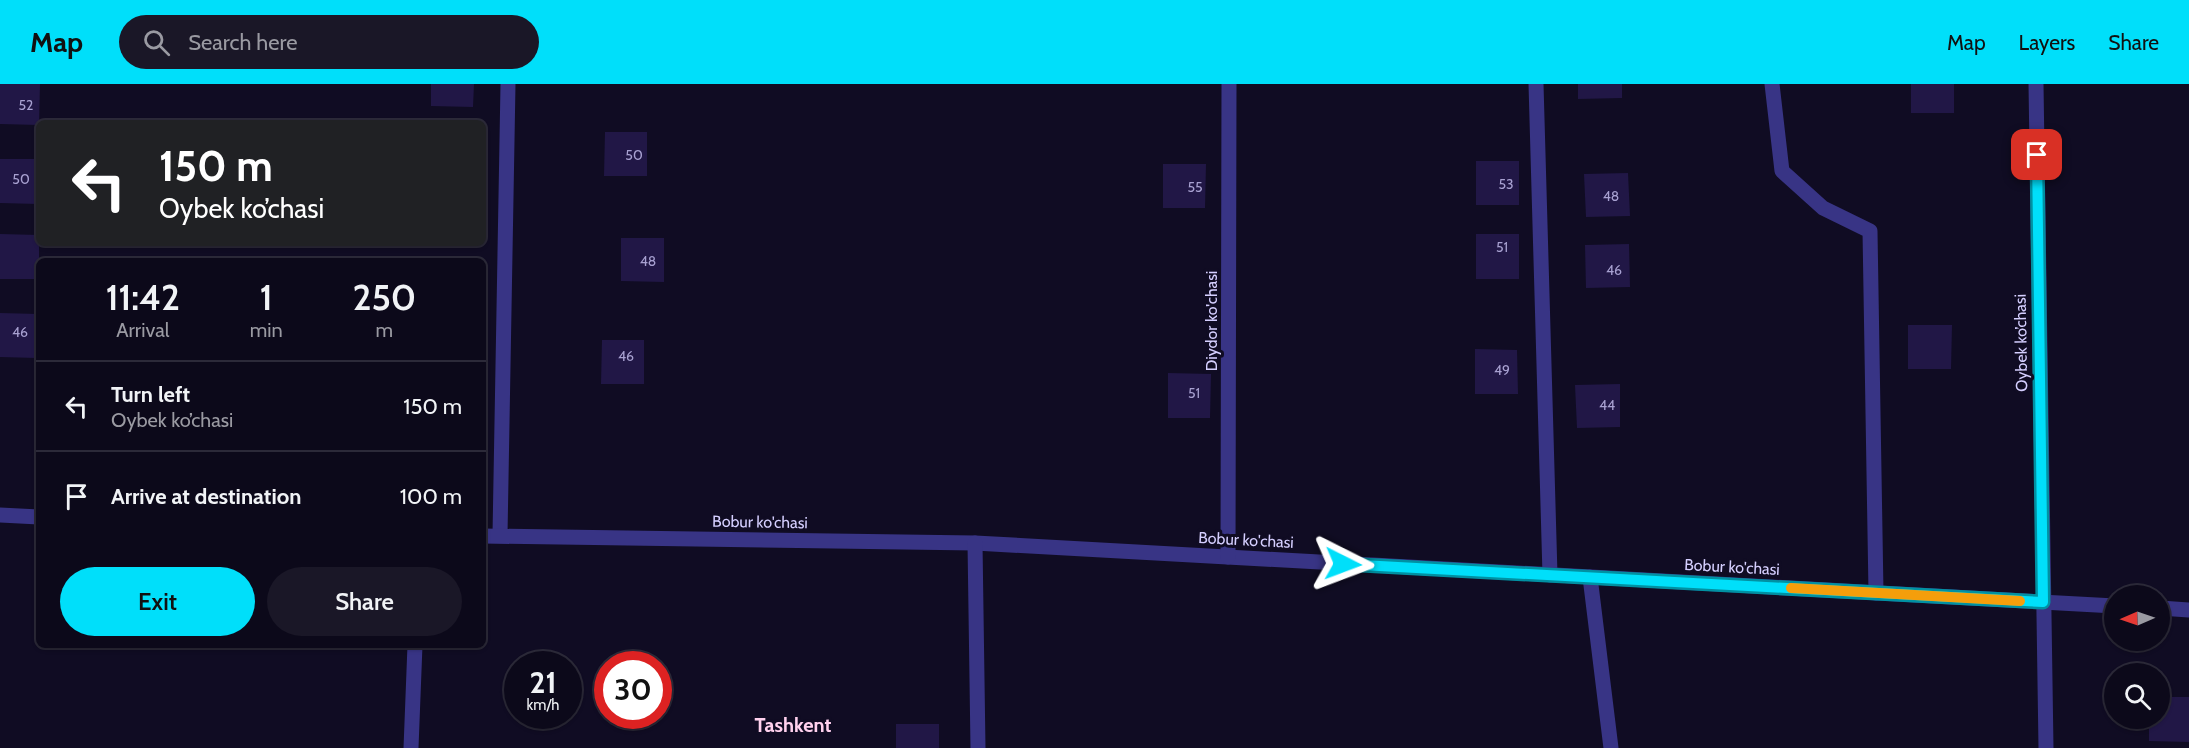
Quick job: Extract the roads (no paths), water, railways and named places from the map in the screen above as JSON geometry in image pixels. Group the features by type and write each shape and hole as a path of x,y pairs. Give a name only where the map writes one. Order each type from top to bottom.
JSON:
{"street":[{"path":"500,535 508,84"},
{"name":"Diydor ko'chasi","path":"1228,557 1229,84"},
{"path":"1536,84 1550,575"},
{"path":"1772,84 1782,171 1823,208 1870,231 1876,593"},
{"name":"Oybek ko’chasi","path":"2036,84 2046,748"},
{"path":"0,515 36,517"},
{"name":"Bobur ko'chasi","path":"486,536 975,543 2104,605"},
{"path":"975,543 978,748"},
{"path":"1590,577 1611,748"},
{"path":"2170,609 2189,610"},
{"path":"411,748 415,648"}],"district":[{"name":"Tashkent","path":"793,725"}]}
